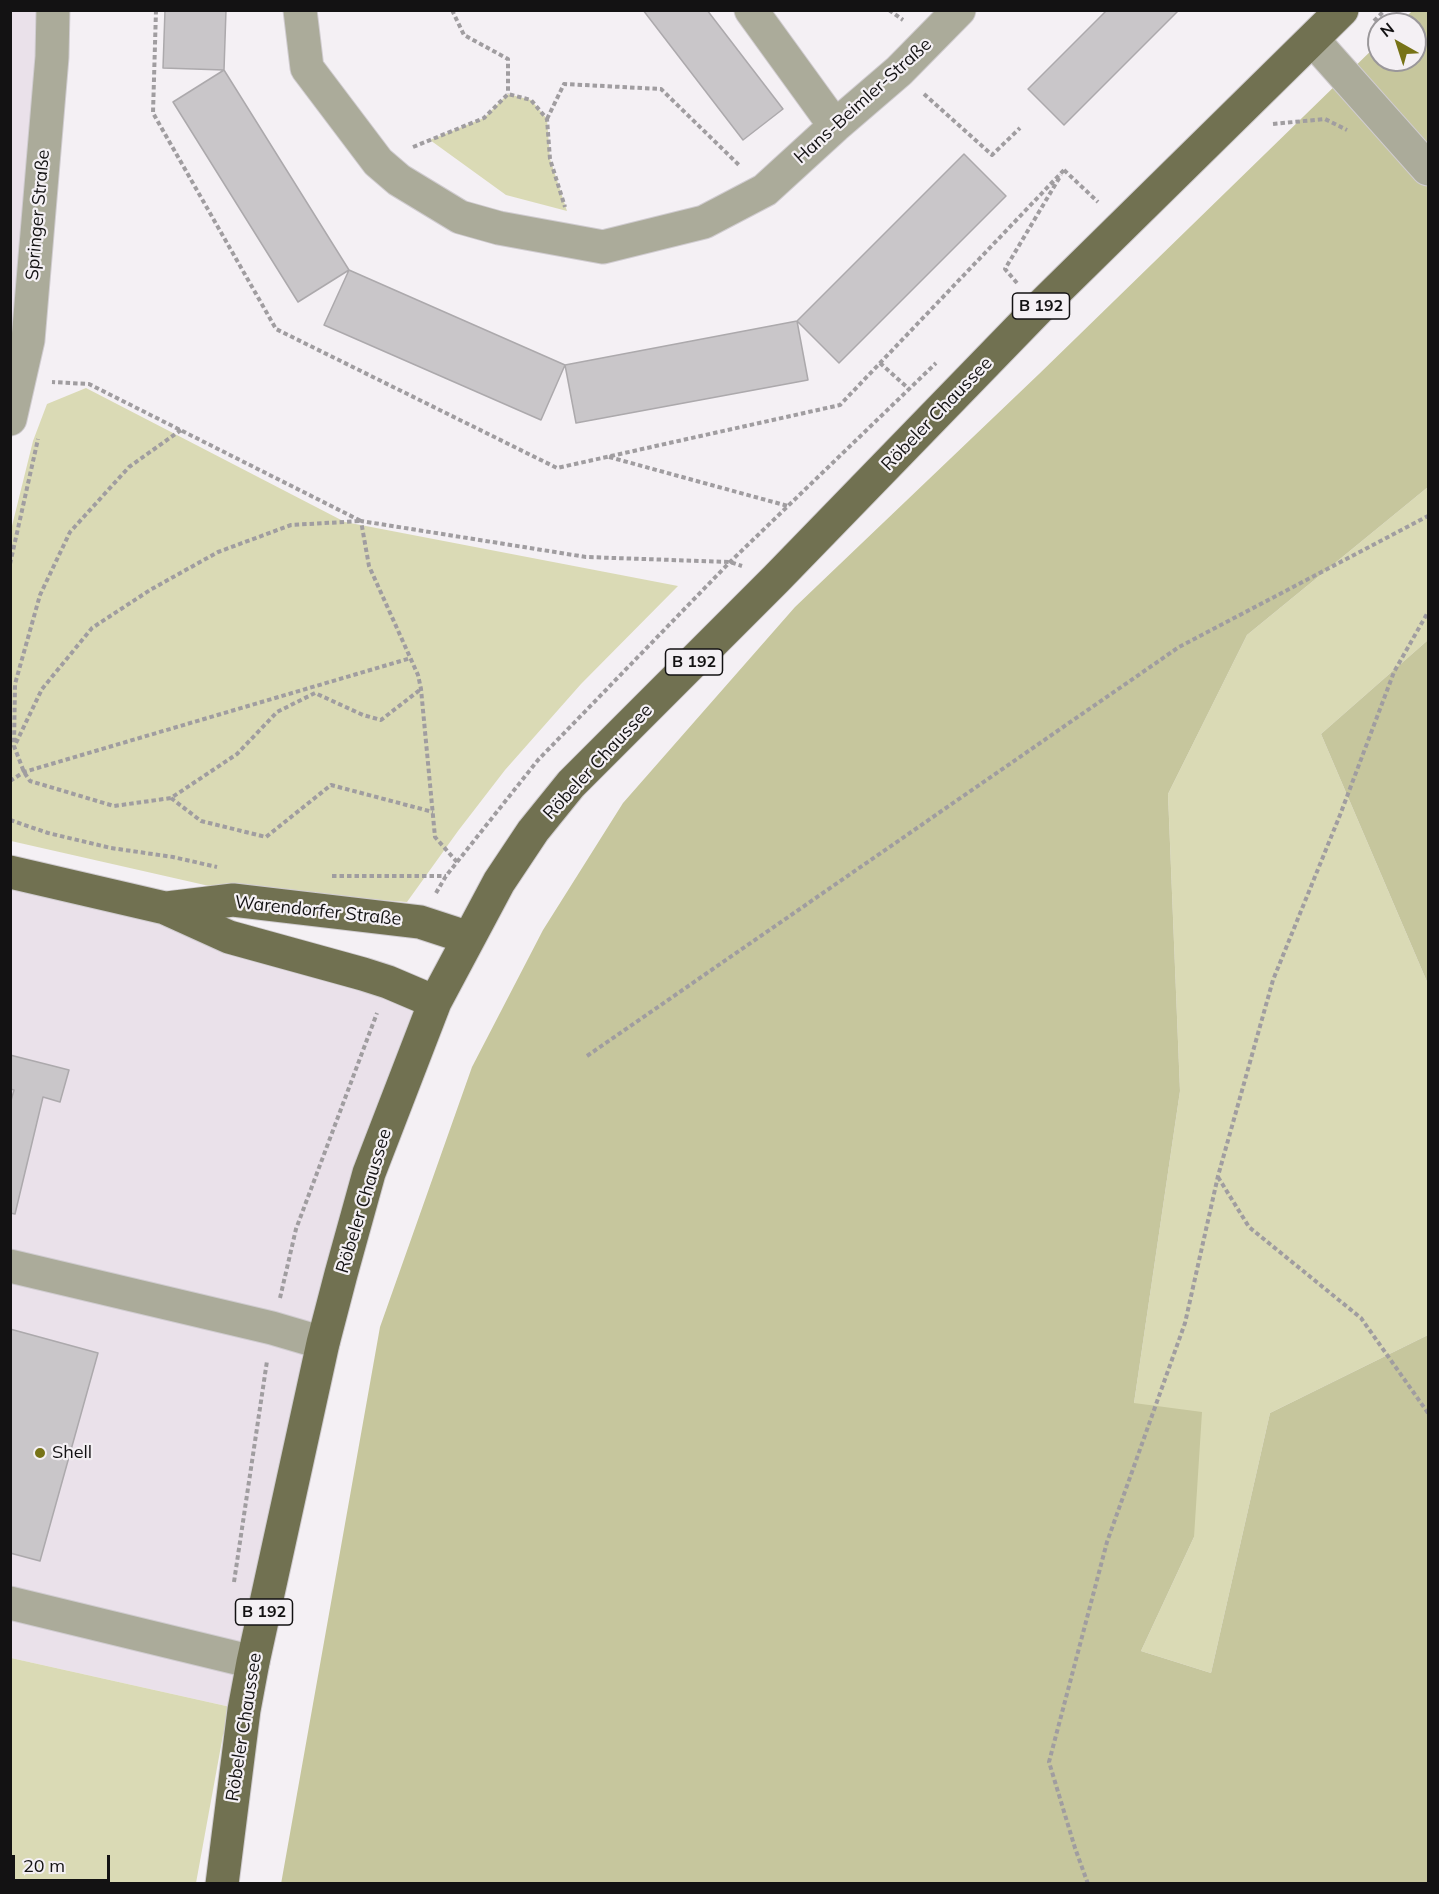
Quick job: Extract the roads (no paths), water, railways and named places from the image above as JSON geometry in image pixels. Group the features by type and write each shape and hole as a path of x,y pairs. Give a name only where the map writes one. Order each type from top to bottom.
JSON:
{"main road":[{"name":"Röbeler Chaussee","path":"222,1884 244,1710 253,1662 323,1343 369,1173 435,1002 499,882 533,831 572,784 776,579 1041,306 1342,10"},
{"name":"Warendorfer Straße","path":"10,872 165,908 229,936 372,976 435,1002"},
{"name":"Warendorfer Straße","path":"165,908 233,900 420,922 469,938"}],"street":[{"name":"Springer Straße","path":"10,419 28,340 52,57 53,10"},
{"name":"Hans-Beimler-Straße","path":"300,10 307,68 378,162 399,180 460,217 499,228 603,247 704,222 765,190 899,71 960,10"},
{"path":"751,10 835,126"},
{"path":"1312,40 1428,169"},
{"path":"10,1266 272,1328 323,1343"},
{"path":"25,1606 253,1662"}],"place":[{"name":"Shell","path":"40,1453"}]}
